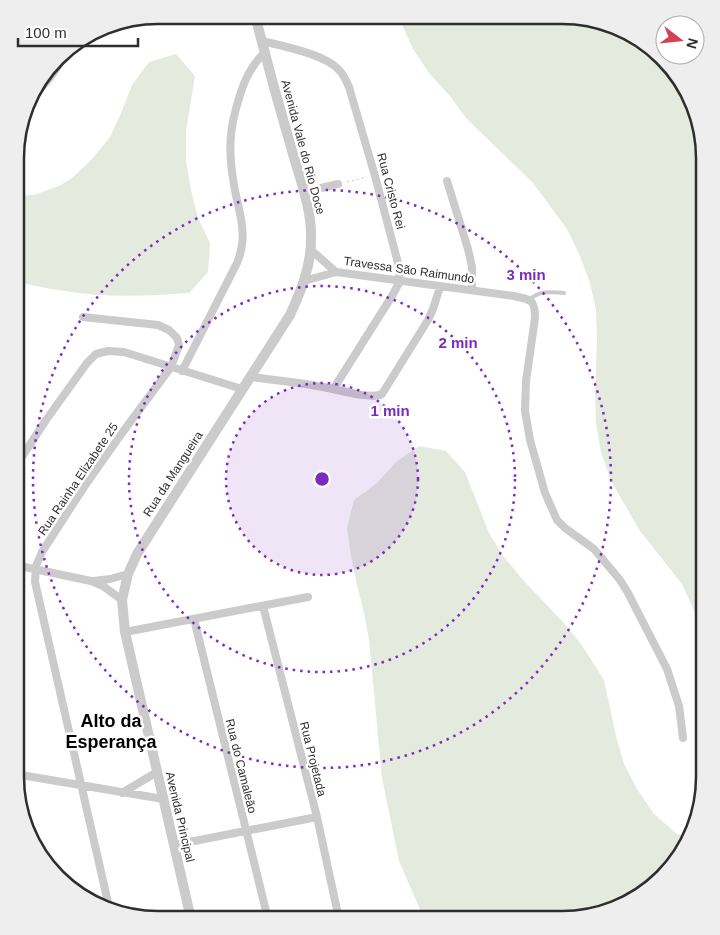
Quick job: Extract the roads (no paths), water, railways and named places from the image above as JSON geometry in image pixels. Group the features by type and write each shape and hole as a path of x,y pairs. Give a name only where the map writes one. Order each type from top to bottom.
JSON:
{"street":[{"name":"Avenida Vale do Rio Doce","path":"242,390 290,316 304,281 310,250 311,227 304,192 257,24"},
{"name":"Rua Cristo Rei","path":"262,41 328,61 338,68 343,75 375,176 398,263 400,281"},
{"path":"182,371 237,264 243,244 243,231 231,167 231,128 244,82 250,70 264,53"},
{"path":"447,181 468,249 472,267 472,290"},
{"path":"304,192 338,184"},
{"name":"Travessa São Raimundo","path":"310,250 336,272"},
{"name":"Travessa São Raimundo","path":"304,281 336,272 472,290 530,300"},
{"path":"334,388 400,281"},
{"path":"251,377 334,388 364,396 378,396 385,390 428,320 440,287"},
{"path":"530,300 535,308 535,318 526,380 525,411 530,440 545,493 557,520 594,549 620,580 628,594 668,669 679,706 683,738"},
{"path":"83,317 158,325 169,330 177,338 179,344 171,367"},
{"path":"24,454 86,363 96,354 108,350 124,352 242,390"},
{"name":"Rua Rainha Elizabete 25","path":"35,570 42,552 84,487 171,367"},
{"name":"Rua da Mangueira","path":"128,574 137,554 242,390"},
{"path":"24,567 91,581 104,586 122,600"},
{"path":"35,570 35,582 108,901"},
{"path":"91,581 110,579 128,574"},
{"name":"Avenida Principal","path":"128,574 122,600 125,632 189,911"},
{"path":"125,632 308,597"},
{"name":"Rua Projetada","path":"263,606 316,817 337,911"},
{"name":"Rua do Camaleão","path":"194,619 266,911"},
{"path":"122,793 157,772"},
{"path":"24,776 163,799"},
{"path":"174,845 316,817"}],"lane":[{"path":"530,300 544,292 564,293"}],"district":[{"name":"Alto da Esperança","path":"111,731"}]}
